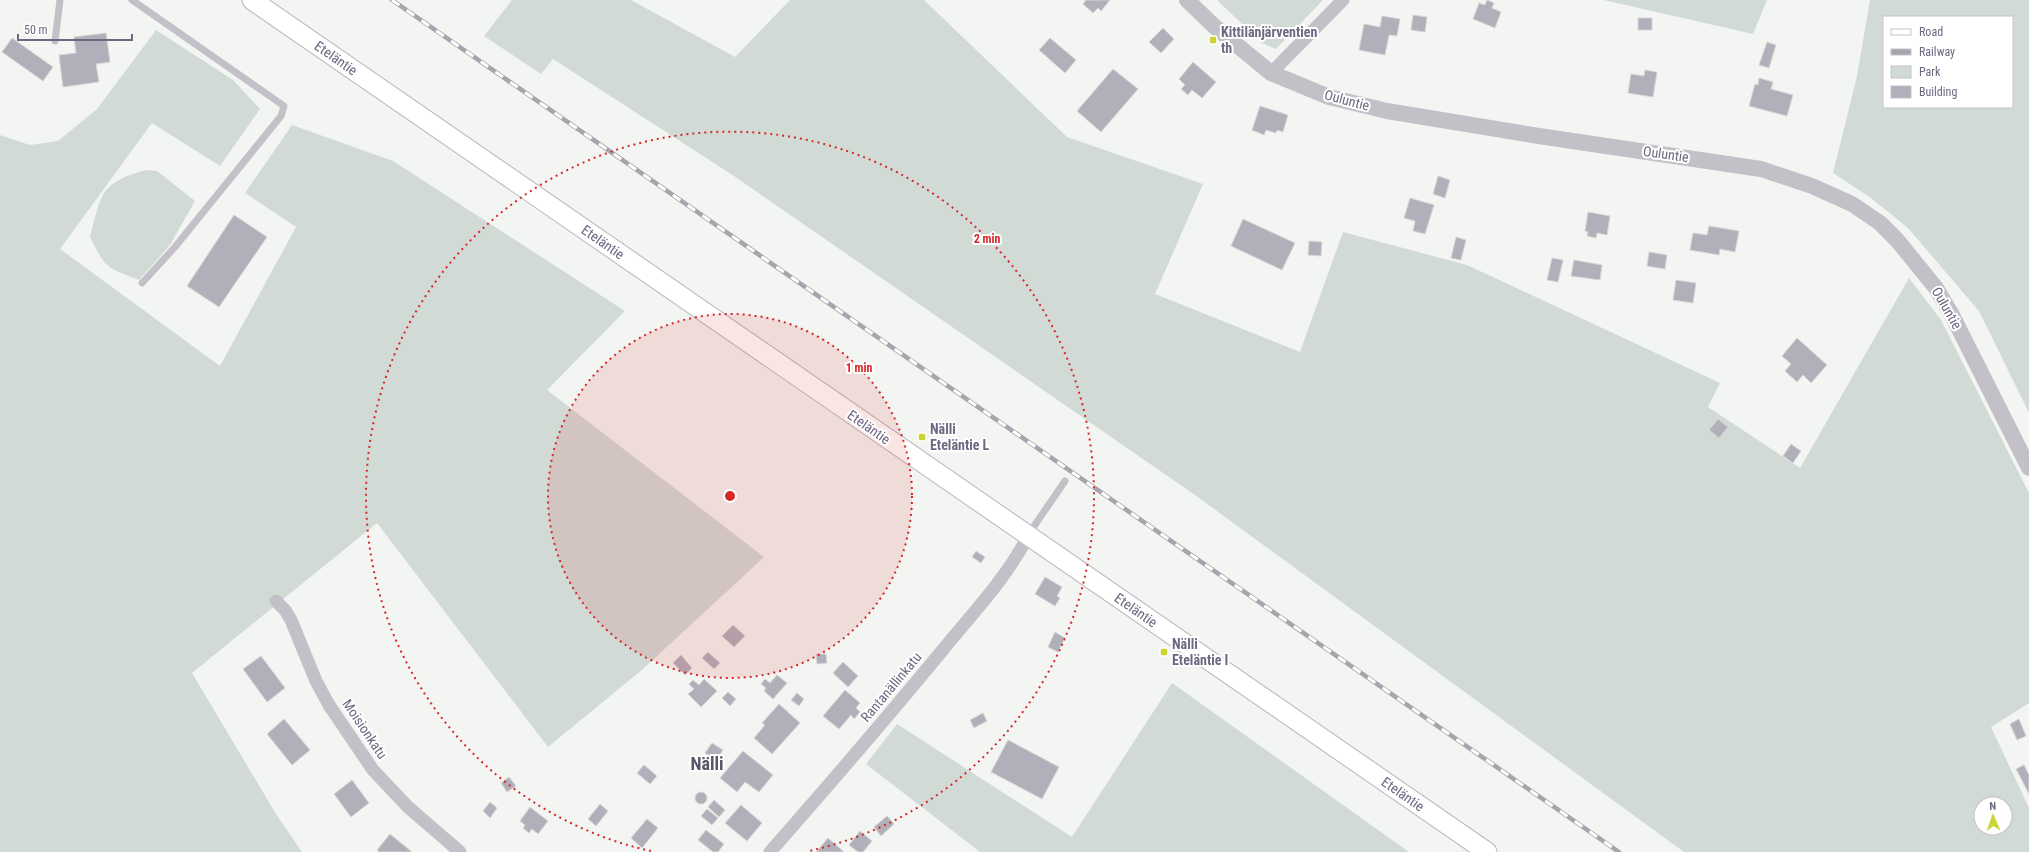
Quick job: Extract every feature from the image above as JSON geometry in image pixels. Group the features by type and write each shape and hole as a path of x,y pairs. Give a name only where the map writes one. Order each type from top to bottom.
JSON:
{"main road":[{"name":"Eteläntie","path":"252,0 1487,852"}],"street":[{"name":"Ouluntie","path":"1187,0 1215,27 1271,73 1329,96 1387,111 1539,136 1761,169 1812,186 1852,204 1871,216 1897,240 1936,288 1952,315 2029,468"},
{"path":"1271,73 1343,0"},
{"name":"Rantanällinkatu","path":"770,852 849,764 960,629 1015,561 1028,536"},
{"name":"Moisionkatu","path":"276,601 285,610 291,620 316,681 329,705 373,770 408,807 460,852"}],"lane":[{"path":"55,41 60,0"},
{"path":"132,0 284,106 281,116 175,247 142,283"},
{"path":"1028,536 1065,481"}],"green space":[{"path":"512,0 631,0 735,57 790,0 924,0 1067,137 1203,184 1155,294 1300,352 1343,232 1467,265 1720,383 1708,407 1800,468 1909,278 1941,320 2029,493 2029,703 1991,727 2029,808 2029,852 1684,852 1195,495 734,176 553,59 541,74 484,36"},
{"path":"1217,0 1323,0 1276,49 1262,43"},
{"path":"1604,0 1767,0 1753,34"},
{"path":"1870,0 2029,0 2029,413 1979,311 1908,228 1871,198 1833,173 1857,76"},
{"path":"156,30 233,80 260,109 220,166 152,123 60,249 220,366 296,227 245,193 292,125 393,161 625,311 547,390 764,557 643,669 548,747 377,523 192,673 276,814 302,852 0,852 0,135 30,145 58,141 97,109"},
{"path":"146,170 157,171 195,201 170,245 139,280 108,266 90,237 97,210 105,192 119,180"},
{"path":"1172,683 1409,852 980,852 866,764 897,724 1072,837"}],"building":[{"path":"1086,0 1110,0 1101,11 1098,8 1093,13 1083,4"},
{"path":"1487,0 1494,3 1492,8 1501,12 1495,28 1473,19 1479,3 1485,5"},
{"path":"1413,15 1427,17 1425,32 1411,30"},
{"path":"1382,16 1400,19 1397,36 1389,35 1385,55 1359,50 1364,24 1380,27"},
{"path":"1638,18 1652,18 1652,30 1638,30"},
{"path":"1163,28 1174,39 1161,53 1149,42"},
{"path":"106,33 110,62 96,64 99,82 63,87 59,55 76,53 74,37"},
{"path":"12,38 53,67 43,81 2,52"},
{"path":"1050,38 1076,60 1065,73 1039,50"},
{"path":"1767,42 1776,45 1769,68 1759,65"},
{"path":"1193,62 1216,82 1202,98 1192,90 1188,95 1181,89 1185,85 1179,79"},
{"path":"1113,69 1138,89 1101,132 1077,111"},
{"path":"1645,70 1657,72 1653,97 1628,93 1631,74 1644,76"},
{"path":"1759,78 1773,82 1771,89 1793,95 1787,116 1749,106 1755,84 1758,85"},
{"path":"1260,106 1288,115 1283,132 1277,130 1276,133 1266,130 1264,135 1252,130"},
{"path":"1438,176 1450,180 1445,198 1433,194"},
{"path":"1410,198 1434,205 1425,234 1413,231 1415,221 1404,218"},
{"path":"1588,212 1610,216 1607,235 1597,233 1596,238 1587,236 1588,232 1585,231"},
{"path":"234,215 267,237 219,307 187,286"},
{"path":"1243,219 1295,243 1282,270 1231,246"},
{"path":"1709,226 1739,231 1735,252 1720,249 1719,255 1690,250 1693,233 1707,235"},
{"path":"1456,237 1466,240 1461,260 1451,258"},
{"path":"1309,241 1322,242 1321,256 1308,255"},
{"path":"1649,252 1667,255 1665,269 1647,266"},
{"path":"1552,258 1563,260 1558,282 1547,280"},
{"path":"1574,260 1602,265 1600,280 1571,276"},
{"path":"1676,280 1696,283 1693,303 1673,300"},
{"path":"1797,338 1827,365 1811,383 1803,375 1797,382 1785,371 1791,364 1782,356"},
{"path":"1718,419 1728,427 1719,438 1709,430"},
{"path":"1791,444 1801,451 1793,463 1783,456"},
{"path":"976,551 985,557 981,563 972,557"},
{"path":"1045,577 1062,587 1057,596 1060,598 1055,606 1035,594"},
{"path":"733,625 745,636 734,647 722,636"},
{"path":"1055,632 1065,638 1058,652 1048,647"},
{"path":"708,652 720,663 714,669 702,658"},
{"path":"816,654 826,654 827,663 817,664"},
{"path":"681,655 692,668 685,675 673,663"},
{"path":"261,656 285,688 267,702 243,669"},
{"path":"843,662 858,676 848,687 833,673"},
{"path":"777,675 787,683 773,699 764,691 766,688 761,684 765,679 770,683"},
{"path":"704,679 717,691 701,707 688,694 694,689 689,684 693,680 699,685"},
{"path":"845,690 860,703 856,708 860,712 854,719 851,715 839,729 823,716"},
{"path":"728,692 736,699 730,706 722,698"},
{"path":"797,693 804,699 799,706 791,700"},
{"path":"779,704 800,723 772,754 754,738 765,725 762,723"},
{"path":"983,713 987,721 974,728 970,720"},
{"path":"284,719 310,750 292,765 267,734"},
{"path":"2019,719 2026,736 2017,740 2010,724"},
{"path":"1008,740 1059,767 1042,799 991,772"},
{"path":"712,743 723,750 716,760 705,753"},
{"path":"743,751 773,775 759,792 745,782 737,792 720,778"},
{"path":"644,765 657,776 650,784 637,773"},
{"path":"2024,765 2029,775 2029,794 2016,769"},
{"path":"509,777 516,786 507,792 501,783"},
{"path":"352,780 369,803 351,817 334,794"},
{"path":"701,792 705,794 707,798 705,802 701,804 697,802 695,798 697,794"},
{"path":"714,800 725,810 719,817 708,807"},
{"path":"490,802 497,808 490,818 483,811"},
{"path":"600,804 608,811 596,826 588,819"},
{"path":"741,805 762,823 747,841 725,823"},
{"path":"530,807 548,821 538,834 532,829 529,833 523,828 525,825 520,821"},
{"path":"707,809 718,818 712,825 701,816"},
{"path":"887,816 894,824 881,836 874,827"},
{"path":"647,819 658,828 642,848 631,838"},
{"path":"706,830 724,844 718,852 713,852 698,840"},
{"path":"860,831 872,841 863,852 858,852 849,845"},
{"path":"390,834 412,852 379,852 377,850"},
{"path":"828,838 844,852 816,852"}],"railway":[{"path":"392,0 1619,852"}],"place":[{"name":"Kittilänjärventien th","path":"1213,40"},
{"name":"Nälli Eteläntie L","path":"922,437"},
{"name":"Nälli Eteläntie I","path":"1164,652"}],"district":[{"name":"Nälli","path":"707,764"}]}
